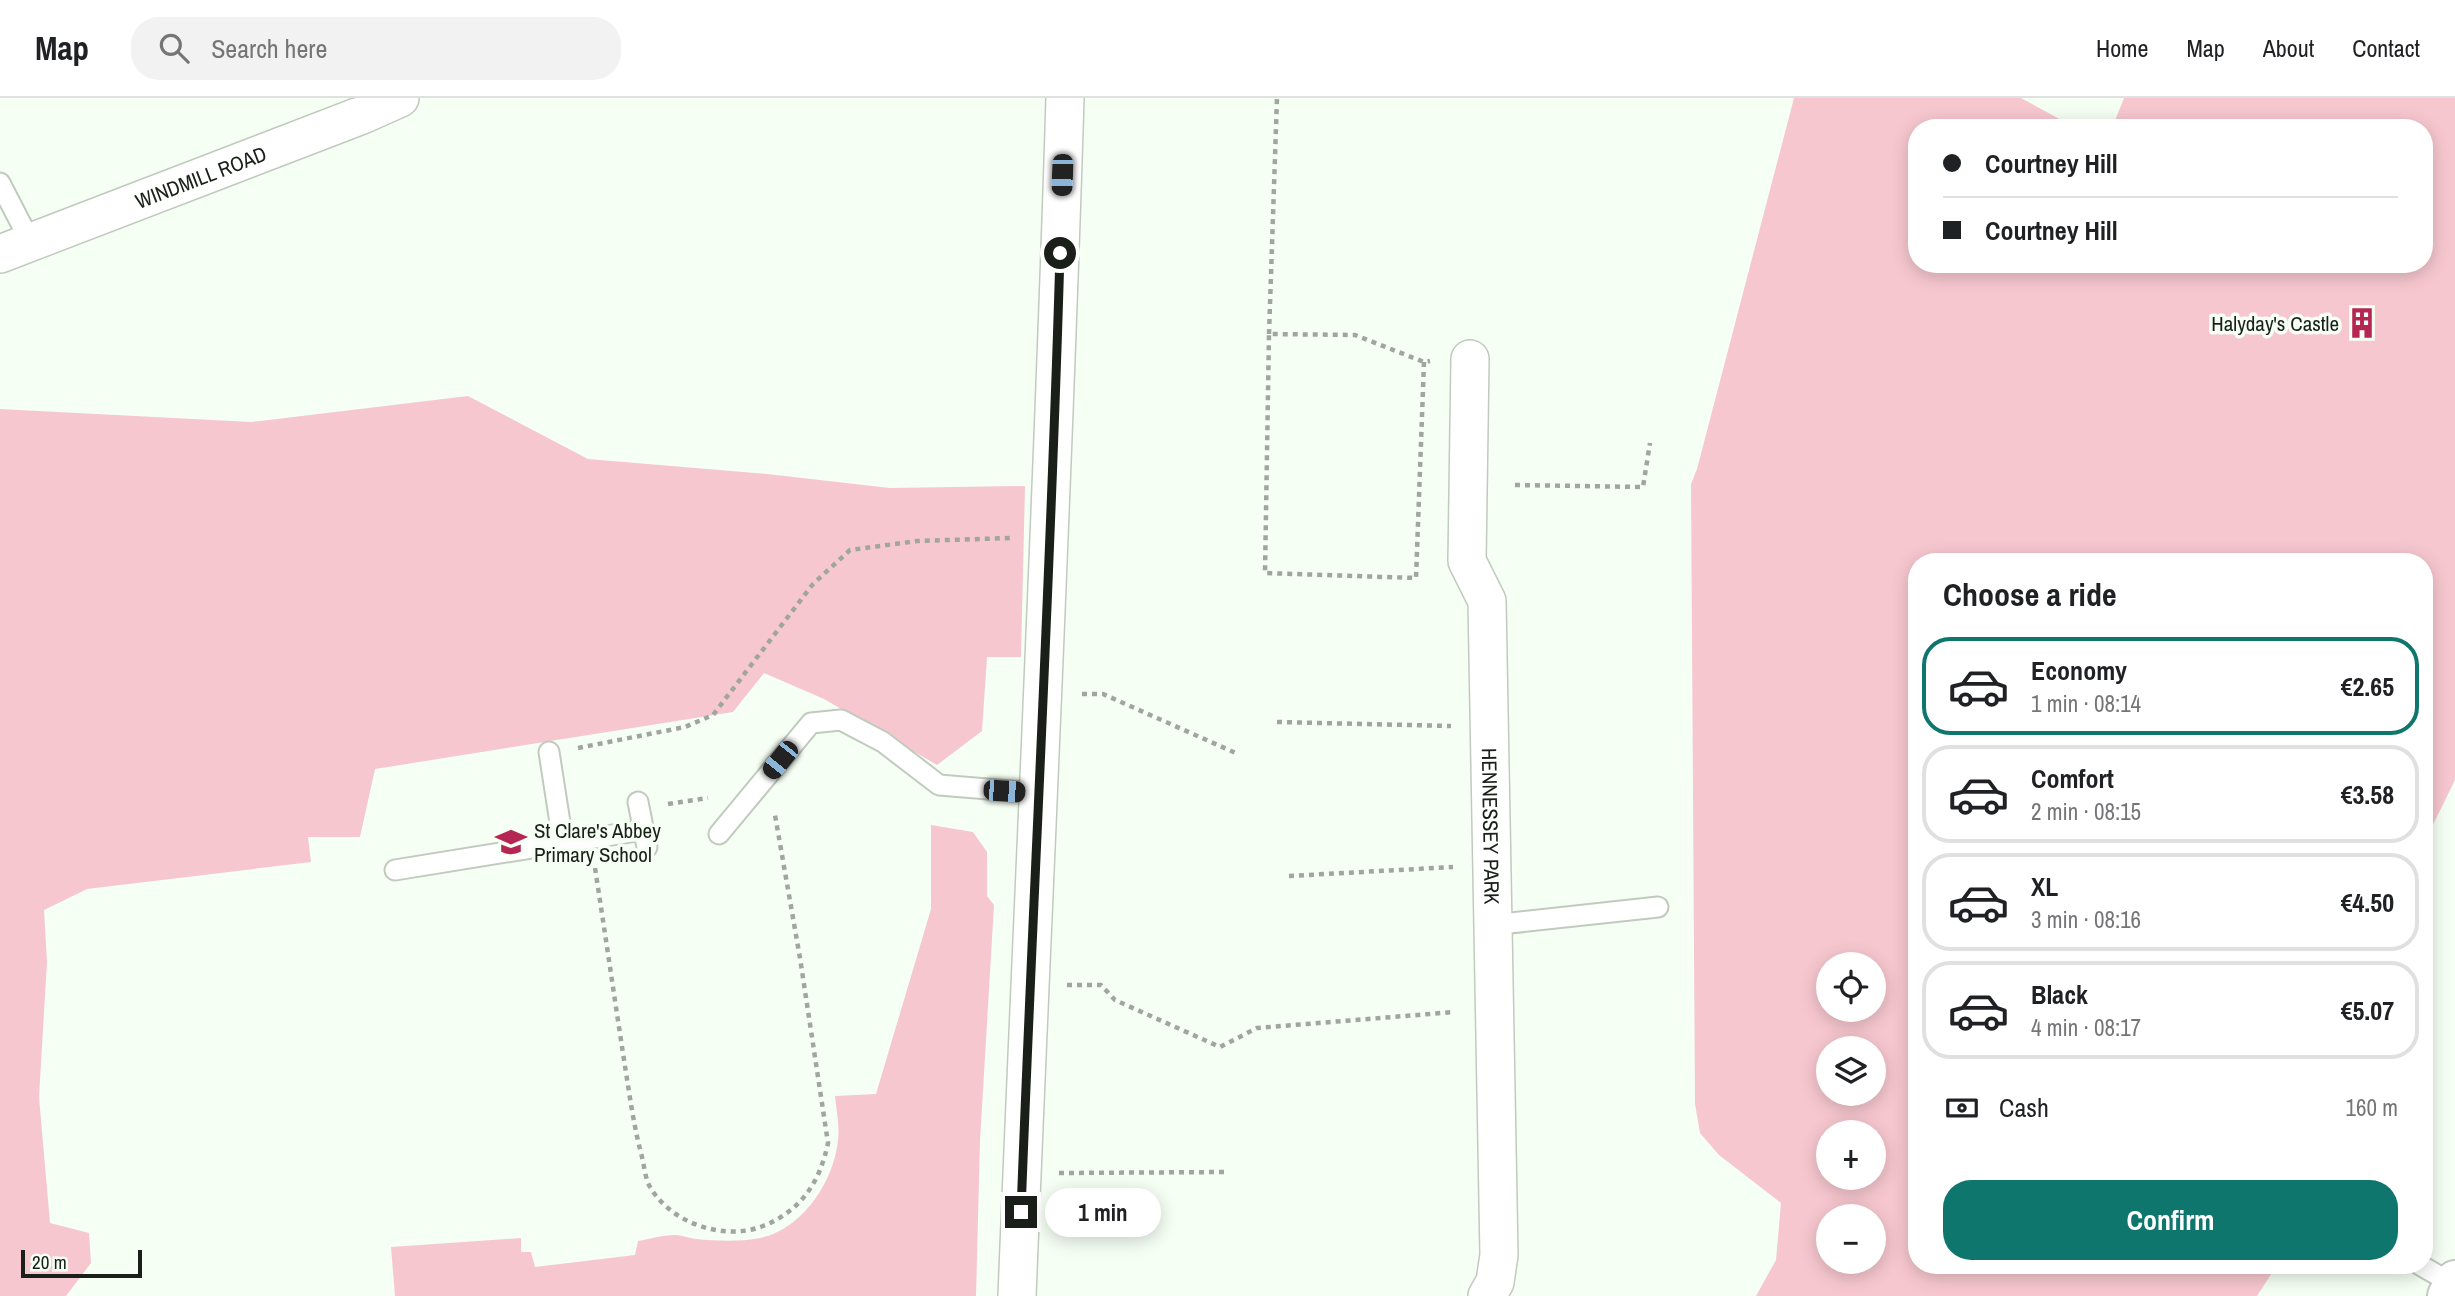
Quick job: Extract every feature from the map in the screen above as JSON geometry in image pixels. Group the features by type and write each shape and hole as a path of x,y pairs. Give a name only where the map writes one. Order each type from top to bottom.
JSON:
{"street":[{"name":"WINDMILL ROAD","path":"16,249 400,98"},
{"path":"1017,1296 1050,537 1065,98"},
{"name":"HENNESSEY PARK","path":"1470,359 1467,561 1487,601 1499,1255 1495,1282 1487,1296"}],"lane":[{"path":"0,183 16,249"},
{"path":"719,834 811,723 841,720 883,742 939,785 1037,793"},
{"path":"549,752 563,842"},
{"path":"395,870 563,842 645,839 648,804"},
{"path":"1492,925 1658,907"},
{"path":"2433,1274 2452,1287"}],"path":[{"path":"1277,98 1265,573 1416,578 1424,362"},
{"path":"1269,334 1355,335 1424,362 1470,359"},
{"path":"1515,485 1643,487 1650,443"},
{"path":"572,749 685,727 713,715 813,584 850,550 917,541 1050,537"},
{"path":"1074,694 1103,694 1238,754"},
{"path":"1276,722 1452,726"},
{"path":"648,804 710,797"},
{"path":"594,860 635,1128 648,1182 677,1214 695,1224 716,1230 737,1231 760,1227 781,1218 799,1204 814,1186 824,1166 828,1143 775,815"},
{"path":"1289,876 1464,866"},
{"path":"1062,985 1101,985 1115,1000 1220,1047 1257,1027 1454,1012"},
{"path":"1055,1173 1228,1172"}],"shaded area":[{"path":"1794,98 2021,98 2060,119 1908,119 1908,273 2433,273 2433,119 2116,119 2124,98 2455,98 2455,780 2433,825 2433,553 1908,553 1908,1274 2271,1274 2257,1296 1756,1296 1776,1260 1781,1203 1719,1155 1700,1133 1695,1104 1691,484"},
{"path":"468,396 588,459 767,474 890,488 1025,486 1021,657 987,657 982,731 937,765 824,699 764,673 733,712 375,769 360,837 308,837 311,862 87,889 44,910 47,962 39,1097 50,1223 89,1233 91,1263 66,1296 0,1296 0,409 251,422"},
{"path":"931,825 973,832 987,852 987,896 994,905 980,1141 976,1296 395,1296 391,1247 521,1238 521,1252 531,1252 535,1267 635,1255 638,1241 666,1236 678,1235 720,1241 760,1238 789,1225 802,1214 823,1186 836,1155 839,1128 835,1096 876,1094 931,909"}],"place":[{"name":"Halyday's Castle","path":"2362,323"},
{"name":"St Clare's Abbey Primary School","path":"511,842"}],"route":[{"path":"1021,1212 1060,253"}]}
